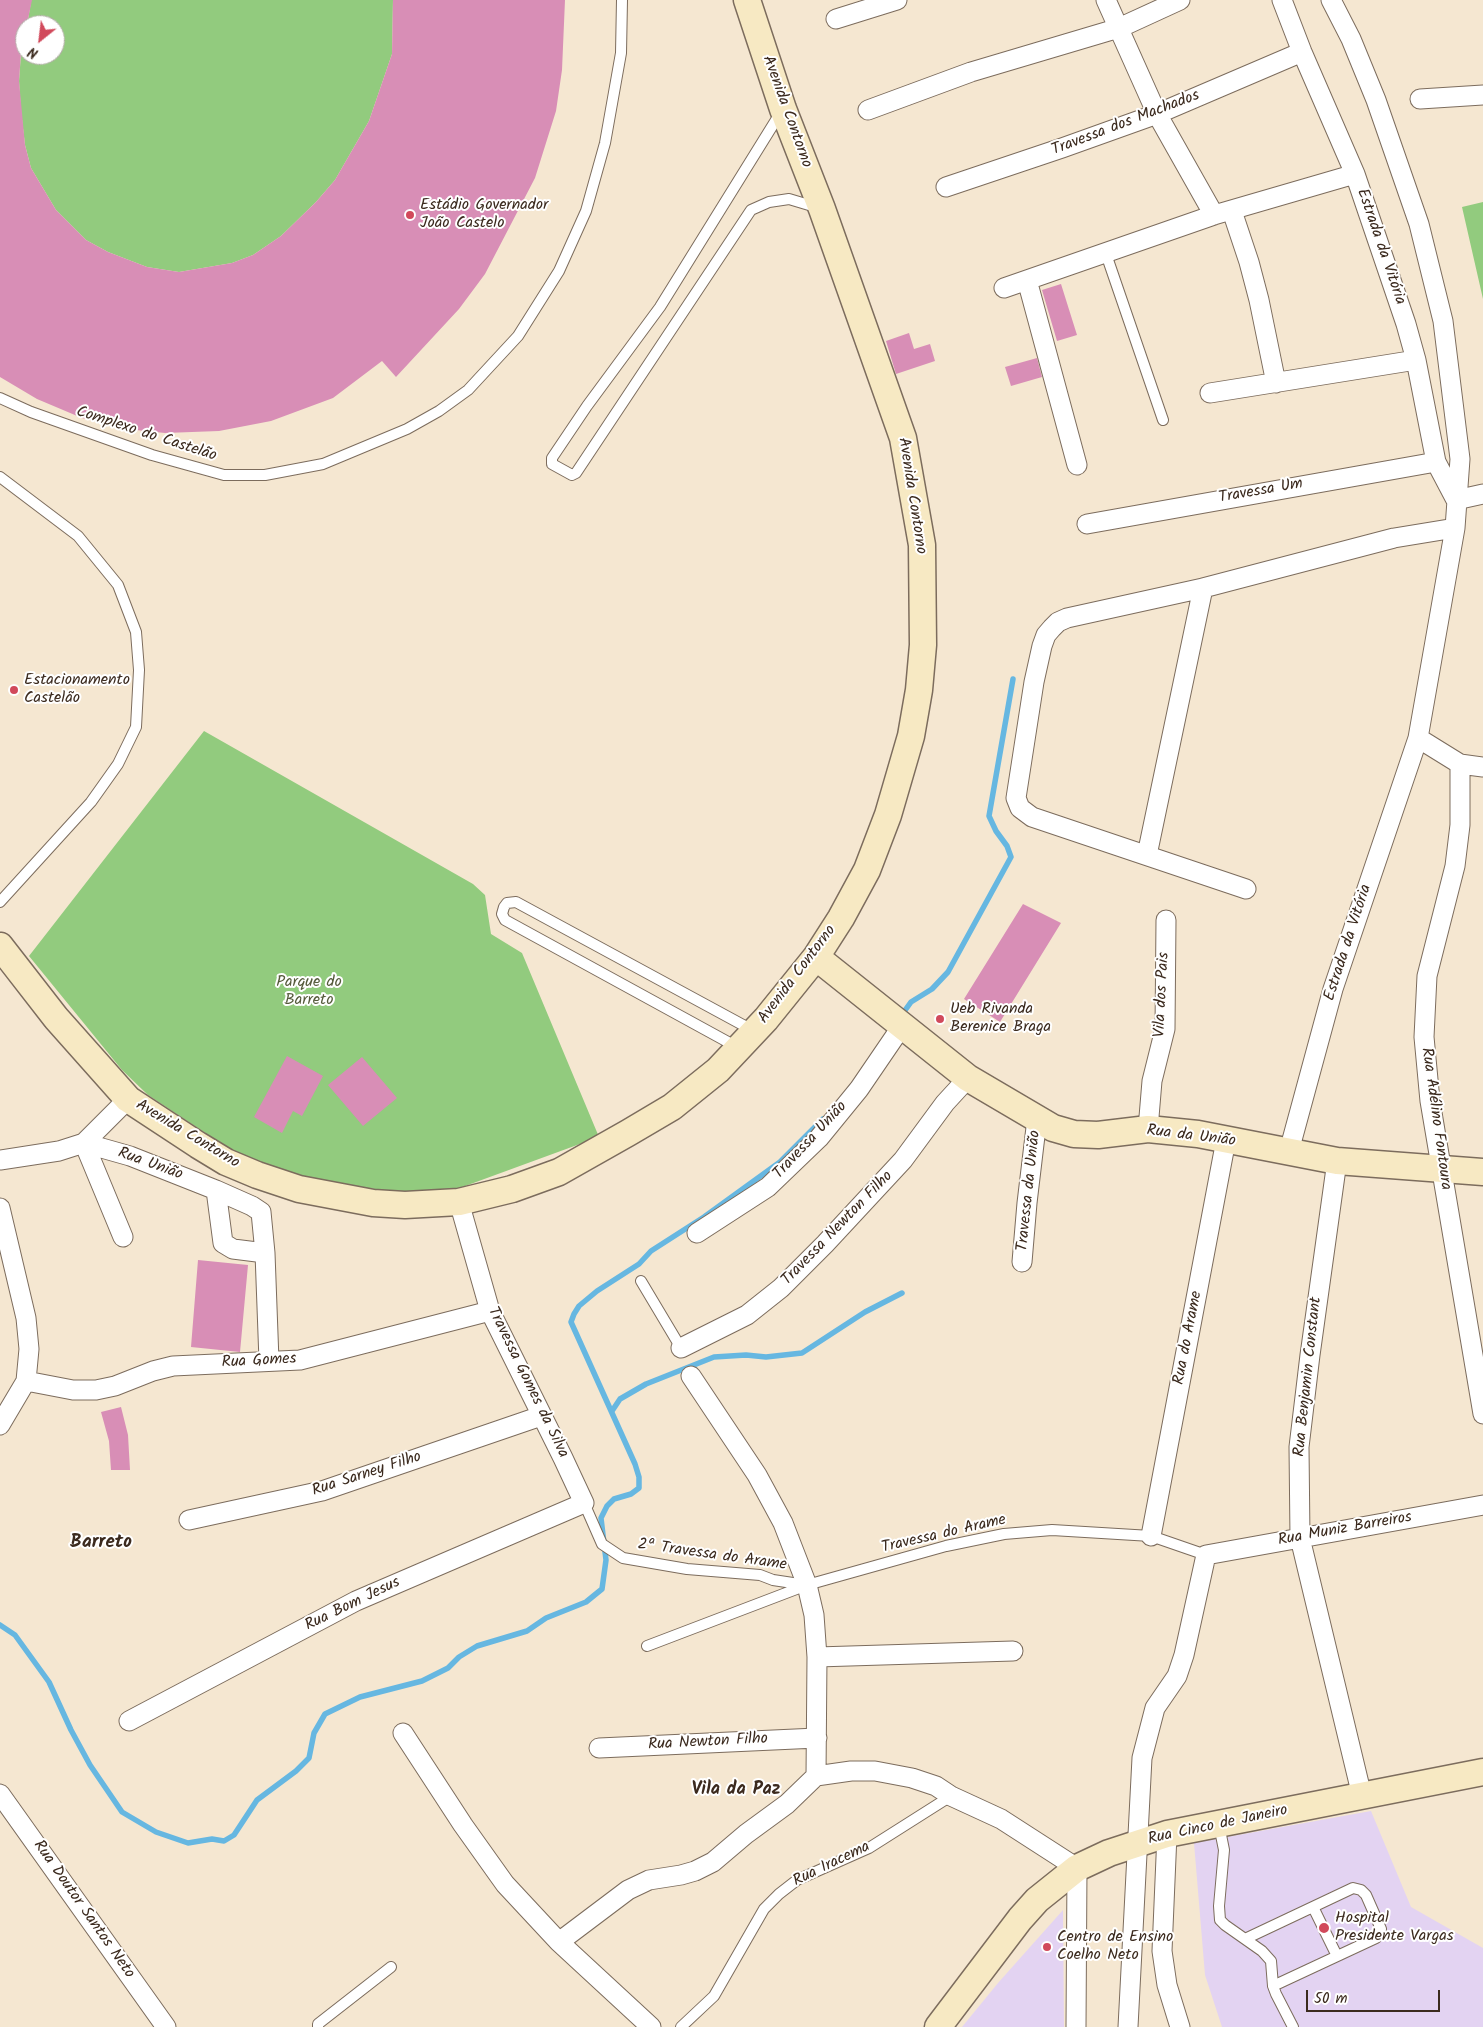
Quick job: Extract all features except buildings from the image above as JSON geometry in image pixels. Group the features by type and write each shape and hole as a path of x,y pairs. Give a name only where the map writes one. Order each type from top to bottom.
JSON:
{"street":[{"name":"Avenida Contorno","path":"0,946 56,1018 128,1099 226,1162 299,1190 373,1203 406,1205 459,1202 512,1189 559,1172 672,1107 718,1070 747,1040 816,957 841,918 867,870 888,815 911,736 919,690 922,645 922,544 903,438 822,209 783,109 747,0"},
{"path":"836,19 897,0"},
{"path":"1106,0 1157,114 1214,216"},
{"path":"868,110 971,72 1119,28 1180,0"},
{"name":"Estrada da Vitória","path":"1282,0 1302,52 1355,174 1406,324 1416,360 1436,462 1456,500"},
{"name":"Estrada da Vitória","path":"1289,1151 1333,989 1418,738 1455,528 1460,459 1442,321 1419,224 1376,100 1351,39 1332,0"},
{"name":"Travessa dos Machados","path":"946,187 1157,114 1302,52"},
{"path":"1420,99 1483,95"},
{"path":"1004,288 1214,216 1355,174"},
{"path":"1232,211 1257,290 1276,383"},
{"path":"1027,280 1077,465"},
{"path":"1210,393 1416,360"},
{"name":"Travessa Um","path":"1087,524 1436,462"},
{"path":"1456,500 1483,494"},
{"path":"1246,889 1032,817 1020,808 1016,798 1034,682 1046,635 1058,622 1067,618 1203,588 1394,538 1455,528"},
{"path":"1147,855 1203,588"},
{"path":"1418,738 1460,764 1483,767"},
{"name":"Rua Adélino Fontoura","path":"1460,764 1460,825 1456,866 1428,976 1424,1037 1430,1101 1483,1414"},
{"name":"Vila dos Pais","path":"1148,1129 1152,1081 1165,1029 1166,920"},
{"name":"Rua da União","path":"816,957 968,1078 1053,1128 1074,1134 1098,1135 1148,1129 1198,1134 1337,1161 1483,1172"},
{"name":"Travessa União","path":"697,1233 768,1187 819,1138 859,1089 897,1021"},
{"name":"Travessa Newton Filho","path":"681,1348 747,1315 781,1288 904,1160 946,1103 968,1078"},
{"path":"0,1160 59,1151 84,1143 128,1099"},
{"name":"Travessa da União","path":"1022,1262 1027,1203 1038,1119"},
{"name":"Rua do Arame","path":"1151,1536 1226,1140"},
{"path":"84,1143 123,1237"},
{"name":"Rua União","path":"84,1143 130,1156 216,1190 261,1212 265,1253 269,1361"},
{"name":"Rua Benjamin Constant","path":"1337,1161 1299,1447 1300,1538 1362,1796"},
{"path":"216,1190 223,1243 233,1248 265,1253"},
{"name":"Travessa Gomes da Silva","path":"459,1202 490,1311 541,1416 564,1458 584,1503"},
{"path":"0,1208 26,1318 29,1349 26,1381 0,1425"},
{"name":"Rua Gomes","path":"26,1381 73,1390 96,1390 116,1386 153,1371 173,1366 300,1360 490,1311"},
{"path":"691,1376 757,1475 783,1523 807,1585 814,1615 817,1657 816,1776"},
{"name":"Rua Sarney Filho","path":"189,1520 322,1491 541,1416"},
{"name":"Rua Bom Jesus","path":"129,1721 356,1601 584,1503"},
{"name":"Rua Muniz Barreiros","path":"1206,1555 1483,1505"},
{"path":"1128,2027 1142,1758 1155,1708 1177,1676 1184,1656 1206,1555"},
{"path":"817,1657 1013,1651"},
{"path":"403,1732 463,1825 505,1884 559,1942 651,2027"},
{"name":"Rua Newton Filho","path":"600,1748 816,1738"},
{"path":"559,1942 628,1890 649,1880 681,1875 695,1871 713,1862 746,1834 787,1804 816,1776 851,1771 875,1771 912,1778 936,1786 951,1796 1001,1818 1077,1868 1076,2027"},
{"name":"Rua Cinco de Janeiro","path":"938,2027 1020,1919 1037,1900 1077,1868 1109,1853 1167,1834 1483,1772"},
{"name":"Rua Doutor Santos Neto","path":"0,1794 166,2027"},
{"path":"1167,1834 1162,1951 1167,1985 1180,2027"}],"lane":[{"name":"Complexo do Castelão","path":"0,398 31,412 152,455 224,475 265,475 323,464 407,429 439,411 468,390 518,336 559,271 586,211 605,142 621,53 622,0"},
{"path":"783,109 660,307 587,406 552,458 552,464 572,475 576,473 751,210 769,202 789,199 822,209"},
{"path":"1106,254 1163,420"},
{"path":"0,477 78,536 118,585 136,632 139,670 136,727 118,764 91,802 0,902"},
{"path":"516,902 747,1040 505,920 502,914 504,907 507,903 516,902"},
{"path":"641,1281 681,1348"},
{"name":"2ª Travessa do Arame","path":"584,1503 602,1544 623,1558 687,1569 760,1575 773,1580 807,1585"},
{"name":"Travessa do Arame","path":"646,1646 807,1585 946,1546 1004,1534 1052,1530 1151,1536 1206,1555"},
{"name":"Rua Iracema","path":"681,2027 714,1996 764,1909 779,1894 797,1880 869,1848 951,1796"},
{"path":"1219,1824 1224,1850 1220,1920 1262,1951 1271,1961 1273,1986 1293,2027"},
{"path":"1246,1939 1353,1888 1361,1890 1366,1895 1381,1929 1380,1934 1376,1938 1273,1986"},
{"path":"1313,1907 1337,1956"},
{"path":"318,2027 318,2024 391,1967"}],"shaded area":[{"name":"Hospital Presidente Vargas","path":"1371,1811 1411,1907 1483,1948 1483,2027 1222,2027 1205,1975 1194,1843"},
{"name":"Centro de Ensino Coelho Neto","path":"1063,1910 1064,2027 962,2027 998,1983"}],"green space":[{"path":"28,0 393,0 392,54 369,121 335,180 316,202 281,236 253,255 232,263 179,272 147,267 108,252 86,240 56,210 31,168 25,145 21,111 20,65 65,65 65,15 29,15 31,2"},
{"path":"1483,202 1483,299 1462,207"},
{"name":"Parque do Barreto","path":"204,731 473,884 485,895 491,934 522,953 599,1137 457,1189 399,1192 336,1184 278,1170 228,1148 148,1095 122,1070 29,956"}],"waterway":[{"path":"901,1016 911,1002 932,989 948,972 1011,857 1007,846 996,831 989,816 1013,679"},
{"path":"0,1625 15,1635 49,1682 71,1730 90,1765 122,1812 156,1832 188,1843 212,1839 224,1841 234,1835 257,1800 296,1771 309,1758 314,1733 325,1714 360,1697 422,1681 448,1668 459,1657 477,1646 527,1631 546,1618 586,1602 602,1589 606,1560 601,1518 607,1506 614,1499 631,1494 639,1488 639,1477 635,1464 571,1322 574,1314 579,1306 597,1291 639,1264 651,1251 704,1217 780,1162 823,1119"},
{"path":"612,1411 620,1399 646,1384 714,1357 746,1355 766,1357 802,1353 865,1312 902,1293"}],"place":[{"name":"Estádio Governador João Castelo","path":"410,215"},
{"name":"Estacionamento Castelão","path":"14,690"},
{"name":"Ueb Rivanda Berenice Braga","path":"940,1019"},
{"name":"Hospital Presidente Vargas","path":"1324,1928"},
{"name":"Centro de Ensino Coelho Neto","path":"1047,1947"}],"district":[{"name":"Barreto","path":"101,1544"},
{"name":"Vila da Paz","path":"736,1791"}]}
